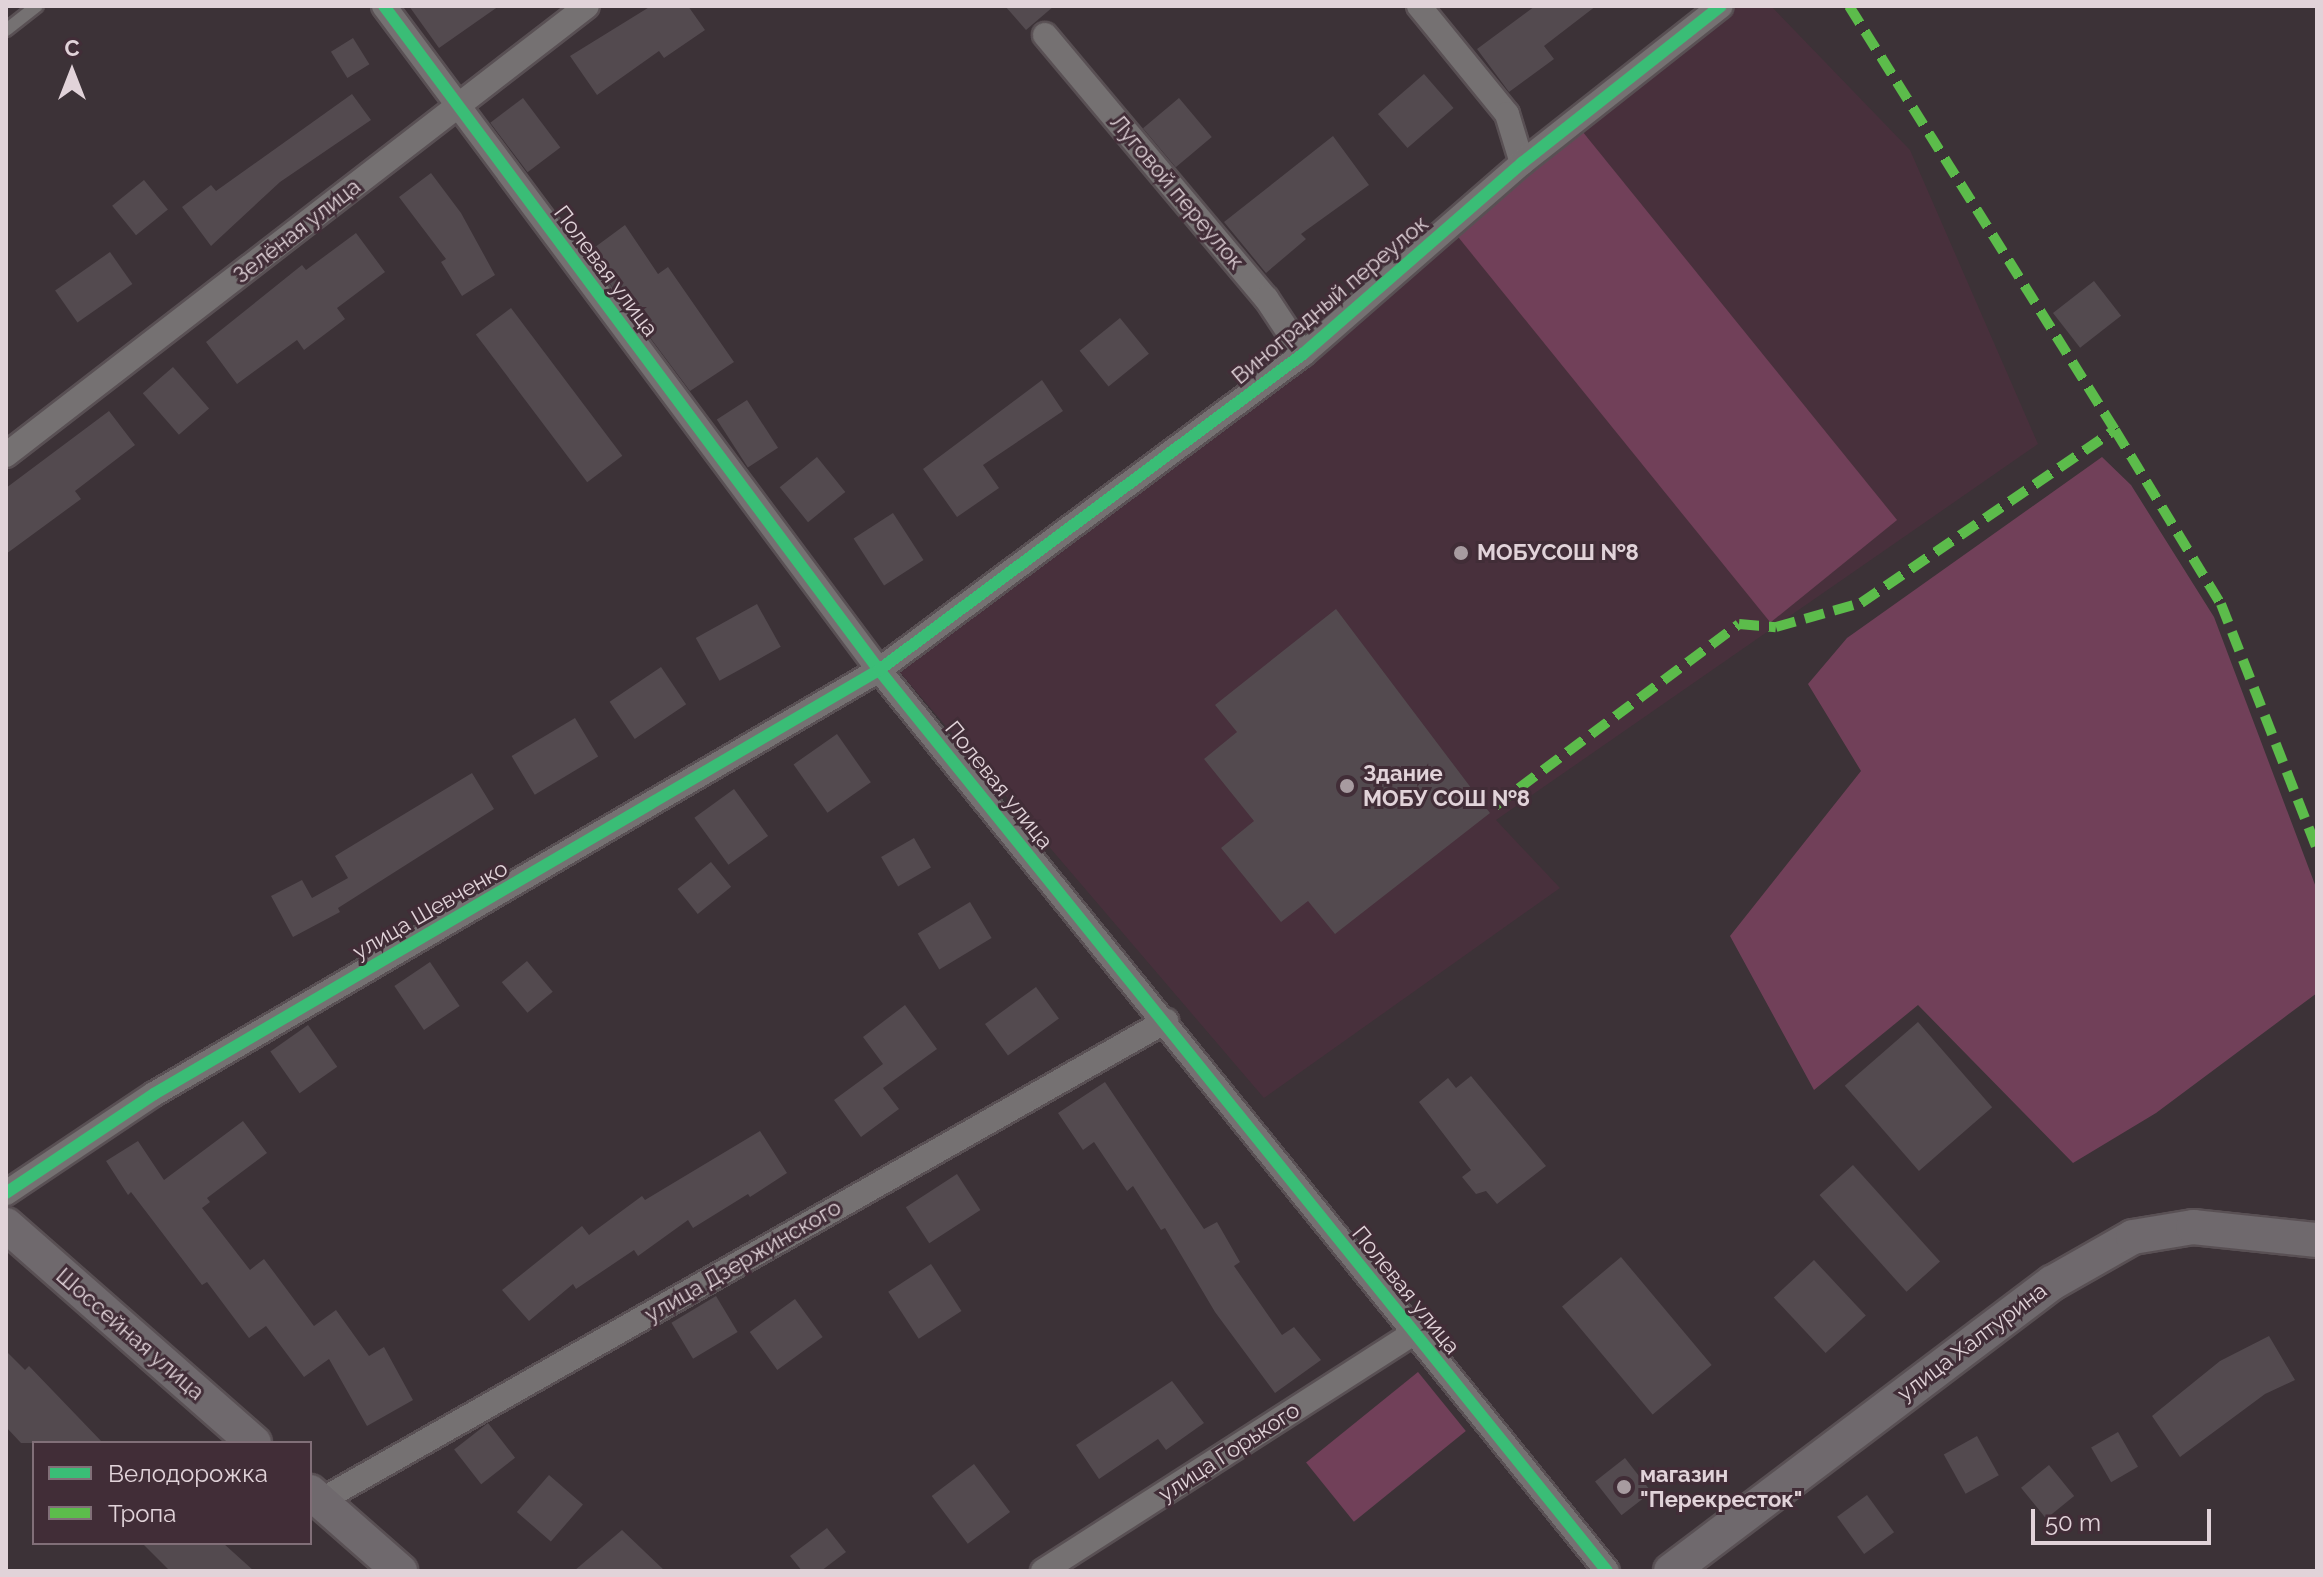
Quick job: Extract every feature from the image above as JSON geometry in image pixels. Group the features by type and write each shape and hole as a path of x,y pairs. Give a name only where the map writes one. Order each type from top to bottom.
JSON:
{"main road":[{"name":"Шоссейная улица","path":"6,1225 252,1441"},
{"name":"улица Халтурина","path":"1680,1568 2052,1283 2133,1237 2193,1227 2317,1240"},
{"path":"315,1497 400,1571"}],"street":[{"name":"Полевая улица","path":"384,6 879,670 1166,1021 1607,1571"},
{"name":"Зелёная улица","path":"6,455 587,6"},
{"path":"1419,6 1507,114 1522,163"},
{"name":"Виноградный переулок","path":"879,670 1303,354 1522,163 1721,6"},
{"name":"Луговой переулок","path":"1045,35 1266,298 1303,354"},
{"name":"улица Шевченко","path":"6,1193 154,1094 879,670"},
{"name":"улица Дзержинского","path":"315,1497 1166,1021"},
{"name":"улица Горького","path":"1043,1571 1414,1333"}],"lane":[{"path":"6,30 37,6"}],"shaded area":[{"name":"МОБУСОШ №8","path":"1738,6 1771,6 1910,150 2038,444 1496,820 1560,888 1264,1098 891,662 1323,346"},
{"path":"1578,126 1897,520 1770,623 1451,229"},
{"path":"2102,457 2131,485 2214,617 2317,890 2317,993 2156,1113 2073,1163 1918,1005 1814,1090 1730,936 1861,771 1808,684 1847,638"},
{"path":"1418,1372 1466,1431 1354,1522 1306,1463"}],"building":[{"path":"409,6 499,6 439,48"},
{"path":"651,6 688,6 705,30 664,58 659,51 597,95 570,56"},
{"path":"1005,6 1054,6 1026,30"},
{"path":"1535,6 1596,6 1544,46 1554,59 1509,92 1477,49"},
{"path":"353,38 369,64 347,78 331,52"},
{"path":"1424,74 1454,108 1407,148 1378,114"},
{"path":"352,94 371,120 280,182 211,246 182,207 211,185 216,191"},
{"path":"523,98 560,148 528,172 490,123"},
{"path":"1179,98 1212,137 1176,167 1143,128"},
{"path":"1333,136 1369,185 1301,234 1306,239 1266,273 1224,222"},
{"path":"431,173 461,213 495,275 462,296 441,262 446,259 399,197"},
{"path":"144,180 168,210 136,235 112,206"},
{"path":"625,225 658,274 668,267 734,362 690,391 587,253"},
{"path":"356,233 385,272 337,308 345,319 304,350 297,340 237,384 206,342 302,265 306,270"},
{"path":"110,252 132,284 77,322 55,290"},
{"path":"2094,281 2121,316 2080,348 2053,313"},
{"path":"511,308 622,456 587,482 476,334"},
{"path":"1120,318 1149,354 1109,386 1080,351"},
{"path":"173,367 209,409 179,435 143,393"},
{"path":"1042,380 1063,411 983,465 999,488 957,517 923,469"},
{"path":"747,400 778,448 748,467 717,420"},
{"path":"109,411 135,445 75,491 81,499 6,554 6,488"},
{"path":"817,457 845,492 808,522 780,487"},
{"path":"893,513 923,560 884,586 854,539"},
{"path":"757,604 781,647 720,681 696,638"},
{"name":"Здание МОБУ СОШ №8","path":"1336,609 1490,813 1335,934 1308,901 1281,922 1221,848 1254,821 1204,759 1237,732 1215,705"},
{"path":"661,667 686,704 635,739 610,702"},
{"path":"575,718 598,757 535,795 512,756"},
{"path":"837,734 871,782 827,813 794,764"},
{"path":"472,773 494,809 338,908 340,912 293,937 271,896 302,880 312,898 348,878 335,856"},
{"path":"734,789 768,836 728,865 694,818"},
{"path":"914,838 931,867 898,886 881,857"},
{"path":"711,862 731,887 698,914 678,889"},
{"path":"970,902 992,938 939,969 918,933"},
{"path":"527,961 553,992 527,1013 502,982"},
{"path":"430,962 460,1006 424,1030 394,986"},
{"path":"1036,987 1059,1019 1008,1056 985,1024"},
{"path":"905,1005 937,1049 883,1088 899,1109 861,1137 834,1100 883,1064 863,1037"},
{"path":"1918,1022 1992,1107 1919,1171 1845,1086"},
{"path":"308,1025 337,1067 300,1093 270,1051"},
{"path":"1471,1076 1546,1166 1497,1204 1486,1191 1476,1194 1462,1177 1471,1170 1419,1102 1448,1078 1456,1088"},
{"path":"1105,1082 1204,1229 1217,1222 1240,1262 1234,1266 1282,1335 1294,1327 1321,1360 1275,1393 1215,1312 1165,1228 1161,1230 1133,1186 1127,1191 1094,1142 1083,1150 1058,1113"},
{"path":"243,1121 267,1153 207,1198 210,1202 202,1208 250,1270 264,1259 314,1326 336,1310 369,1356 384,1347 413,1400 367,1426 329,1359 304,1377 266,1326 249,1338 207,1282 202,1285 131,1192 128,1195 106,1161 138,1141 164,1180"},
{"path":"760,1131 787,1173 750,1197 748,1194 693,1228 688,1220 638,1256 634,1250 576,1289 573,1284 529,1321 502,1290 582,1226 589,1235 642,1196 645,1200"},
{"path":"1853,1165 1940,1262 1907,1292 1820,1195"},
{"path":"957,1174 980,1210 929,1243 906,1207"},
{"path":"1621,1257 1712,1365 1653,1415 1562,1306"},
{"path":"1814,1260 1866,1316 1826,1353 1774,1298"},
{"path":"931,1264 961,1311 919,1339 888,1292"},
{"path":"716,1296 738,1332 693,1359 671,1323"},
{"path":"795,1299 823,1337 777,1370 750,1332"},
{"path":"2269,1336 2295,1380 2265,1394 2180,1457 2152,1416 2220,1361"},
{"path":"6,1351 25,1370 29,1366 101,1441 21,1443 6,1427"},
{"path":"1172,1381 1204,1423 1166,1450 1158,1439 1099,1479 1076,1445"},
{"path":"488,1423 515,1458 481,1484 454,1449"},
{"path":"2118,1432 2138,1467 2111,1482 2091,1448"},
{"path":"1977,1436 1999,1475 1966,1494 1944,1454"},
{"name":"магазин \"Перекресток\"","path":"1625,1458 1651,1492 1622,1515 1595,1481"},
{"path":"974,1464 1010,1512 968,1544 932,1496"},
{"path":"2049,1465 2074,1496 2046,1519 2021,1488"},
{"path":"549,1475 583,1505 551,1542 517,1512"},
{"path":"1867,1495 1894,1532 1864,1554 1837,1517"},
{"path":"827,1528 846,1552 821,1571 802,1571 790,1556"},
{"path":"622,1530 665,1571 574,1571"},
{"path":"144,1545 225,1545 254,1571 170,1571"}],"marked path":[{"path":"1849,6 2115,430"},
{"path":"1495,806 1739,624 1776,627 1861,603 2115,430 2221,604 2317,849"}],"cycle path":[{"path":"384,6 879,670 1607,1571"},
{"path":"6,1193 154,1094 879,670 1303,354 1522,163 1721,6"}],"place":[{"name":"МОБУСОШ №8","path":"1461,553"},
{"name":"Здание МОБУ СОШ №8","path":"1347,786"},
{"name":"магазин \"Перекресток\"","path":"1624,1487"}]}
